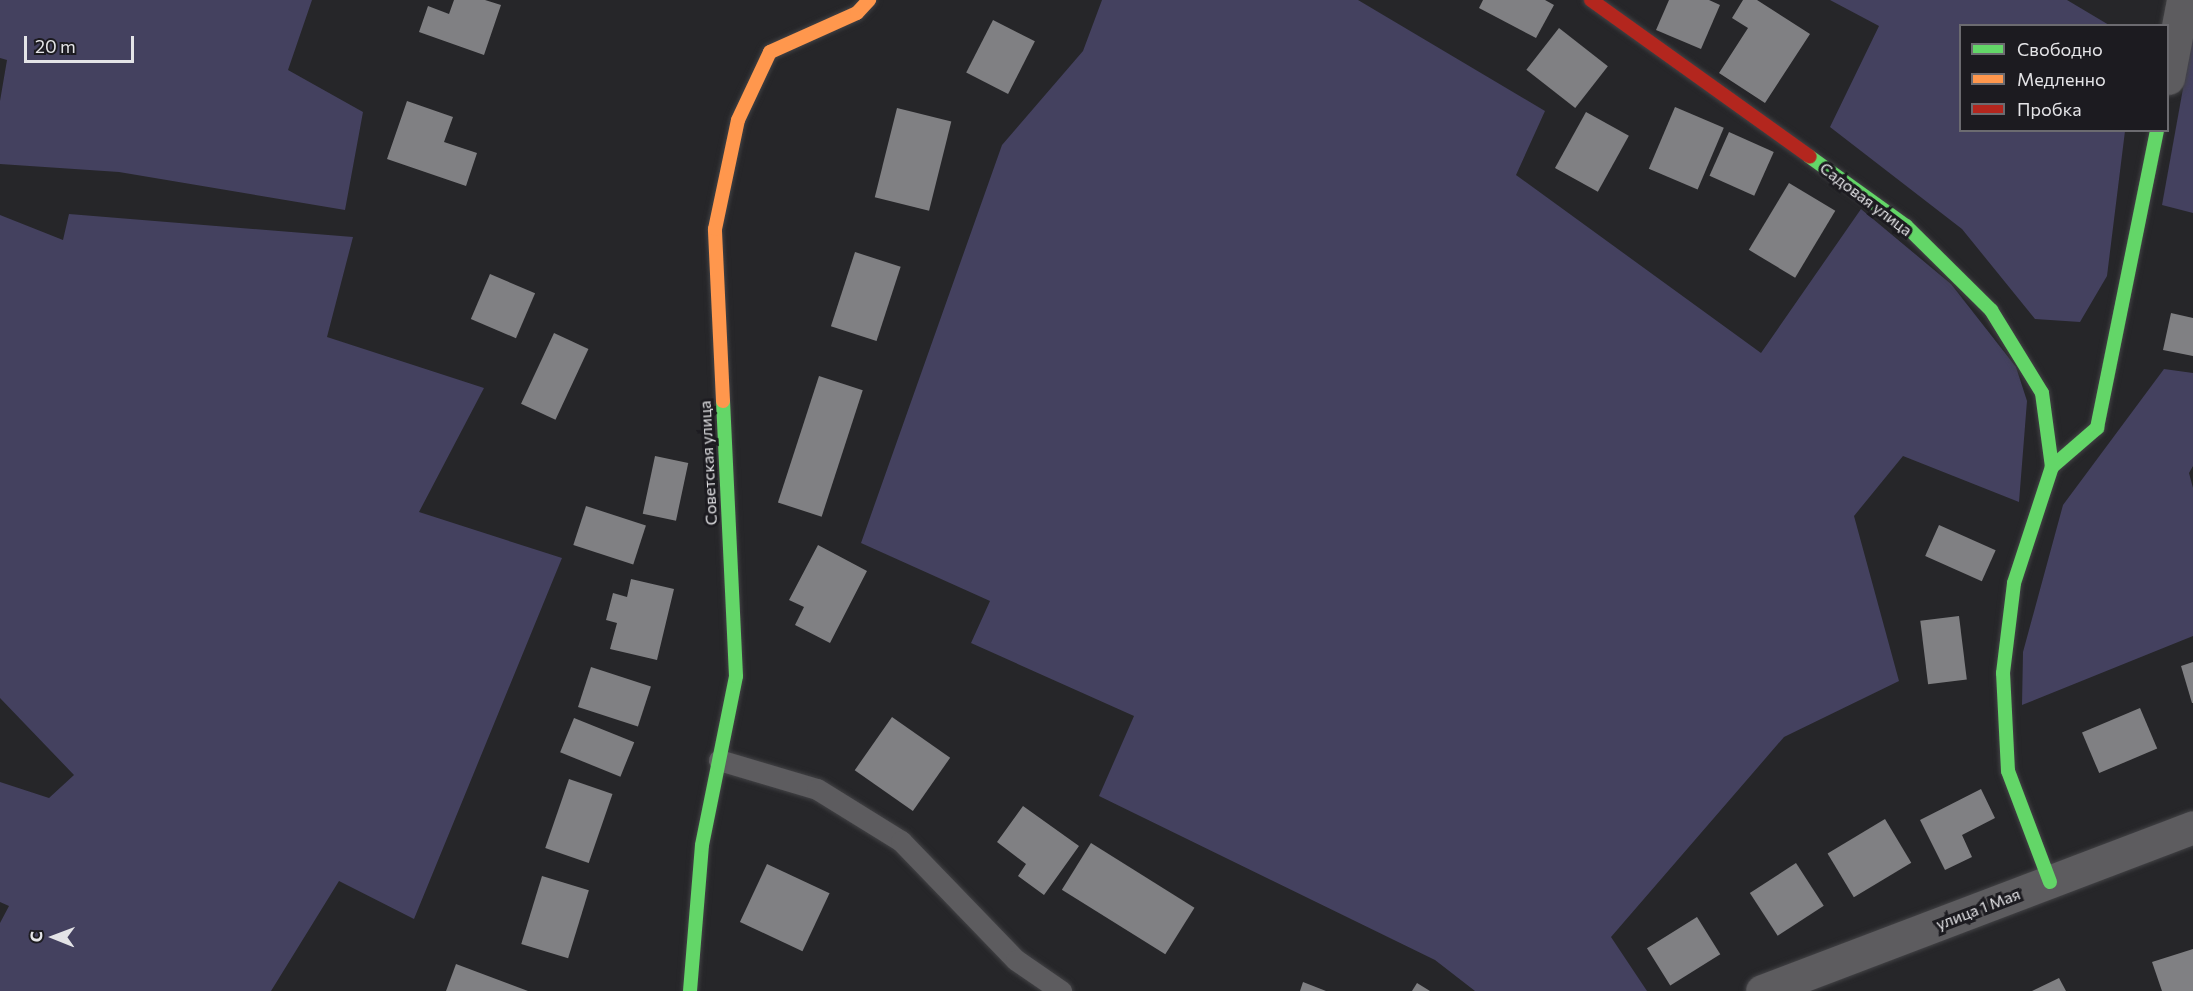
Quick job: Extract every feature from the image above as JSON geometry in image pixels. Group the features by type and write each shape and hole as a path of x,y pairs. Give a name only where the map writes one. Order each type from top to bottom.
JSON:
{"street":[{"name":"Советская улица","path":"690,991 702,846 736,676 715,229 738,120 770,52 857,13 869,0"},
{"name":"Садовая улица","path":"1591,0 1906,226 1991,310 2042,393 2052,467 2014,583 2003,673 2008,771 2050,882"},
{"path":"2169,73 2183,0"},
{"path":"2052,467 2097,428 2157,132"},
{"name":"улица 1 Мая","path":"1762,991 2193,827"}],"lane":[{"path":"719,760 817,789 901,841 1016,960 1061,991"}],"shaded area":[{"path":"0,0 312,0 288,70 363,112 345,210 119,172 0,164 0,101 7,60 0,58"},
{"path":"1102,0 1358,0 1545,111 1516,175 1761,353 1861,209 1951,284 2016,367 2027,401 2019,502 1903,456 1854,516 1899,681 1784,737 1611,937 1647,991 1475,991 1435,960 1099,796 1134,716 971,643 990,601 861,543 1002,145 1083,51"},
{"path":"1830,0 2067,0 2107,24 1959,24 1959,132 2125,132 2107,276 2080,322 2035,319 1962,229 1830,127 1879,26"},
{"path":"2193,33 2193,213 2162,205"},
{"path":"69,214 353,237 327,337 484,388 419,512 562,558 414,919 339,881 271,991 0,991 0,923 9,906 0,902 0,782 49,798 74,775 0,698 0,215 63,240"},
{"path":"2164,369 2193,373 2193,466 2189,473 2193,488 2193,636 2022,705 2023,652 2063,505"}],"building":[{"path":"454,0 485,0 501,5 484,55 419,32 428,6 449,14"},
{"path":"1483,0 1545,0 1554,5 1536,38 1479,8"},
{"path":"1669,0 1709,0 1720,5 1701,49 1656,30"},
{"path":"1743,0 1757,0 1810,34 1765,103 1719,73 1748,28 1732,18"},
{"path":"993,20 1035,41 1008,94 966,73"},
{"path":"1559,28 1608,66 1575,108 1526,70"},
{"path":"407,101 453,117 444,142 477,153 466,186 387,159"},
{"path":"1675,107 1724,128 1698,189 1649,169"},
{"path":"897,108 951,122 929,211 875,197"},
{"path":"1586,112 1629,136 1598,192 1555,168"},
{"path":"1729,132 1774,152 1754,196 1709,176"},
{"path":"1789,183 1835,211 1795,278 1749,250"},
{"path":"855,252 901,267 877,341 831,326"},
{"path":"490,274 535,293 516,338 471,319"},
{"path":"2171,313 2193,318 2193,356 2163,350"},
{"path":"554,333 588,349 555,420 521,404"},
{"path":"819,376 863,390 822,517 778,502"},
{"path":"655,456 688,463 676,521 643,514"},
{"path":"586,506 646,525 633,564 573,545"},
{"path":"1939,525 1996,550 1982,581 1925,556"},
{"path":"818,545 867,571 830,643 795,625 804,607 789,600"},
{"path":"631,579 674,589 657,660 610,649 617,623 606,620 613,593 627,597"},
{"path":"1959,616 1967,680 1928,684 1920,621"},
{"path":"2193,662 2193,703 2192,703 2181,666"},
{"path":"591,667 651,686 638,726 578,707"},
{"path":"2140,708 2157,749 2099,773 2082,733"},
{"path":"892,717 950,758 913,811 855,770"},
{"path":"574,718 634,742 620,777 560,752"},
{"path":"569,779 612,794 589,863 545,848"},
{"path":"1981,789 1995,818 1962,835 1972,857 1945,870 1920,820"},
{"path":"1023,806 1079,846 1044,895 1018,876 1026,864 997,842"},
{"path":"1885,819 1911,863 1854,897 1828,854"},
{"path":"1091,843 1194,908 1165,954 1062,890"},
{"path":"1796,863 1824,906 1778,936 1750,893"},
{"path":"767,864 830,893 802,951 740,922"},
{"path":"542,876 589,890 568,958 521,944"},
{"path":"1697,917 1720,954 1670,986 1647,948"},
{"path":"2193,949 2193,991 2162,991 2152,962"},
{"path":"456,964 528,991 446,991"},
{"path":"2059,978 2066,991 2032,991"},
{"path":"1303,982 1326,991 1300,991"},
{"path":"1417,983 1430,991 1412,991"}],"traffic: fast":[{"path":"2050,882 2008,771 2003,673 2014,583 2052,467 2097,428 2157,132"},
{"path":"1810,157 1906,226 1991,310 2042,393 2052,467"},
{"path":"690,991 702,845 736,676 723,401"}],"traffic: slow":[{"path":"723,401 715,229 738,120 770,52 857,13 869,0"}],"traffic: jam":[{"path":"1591,0 1810,157"}]}
